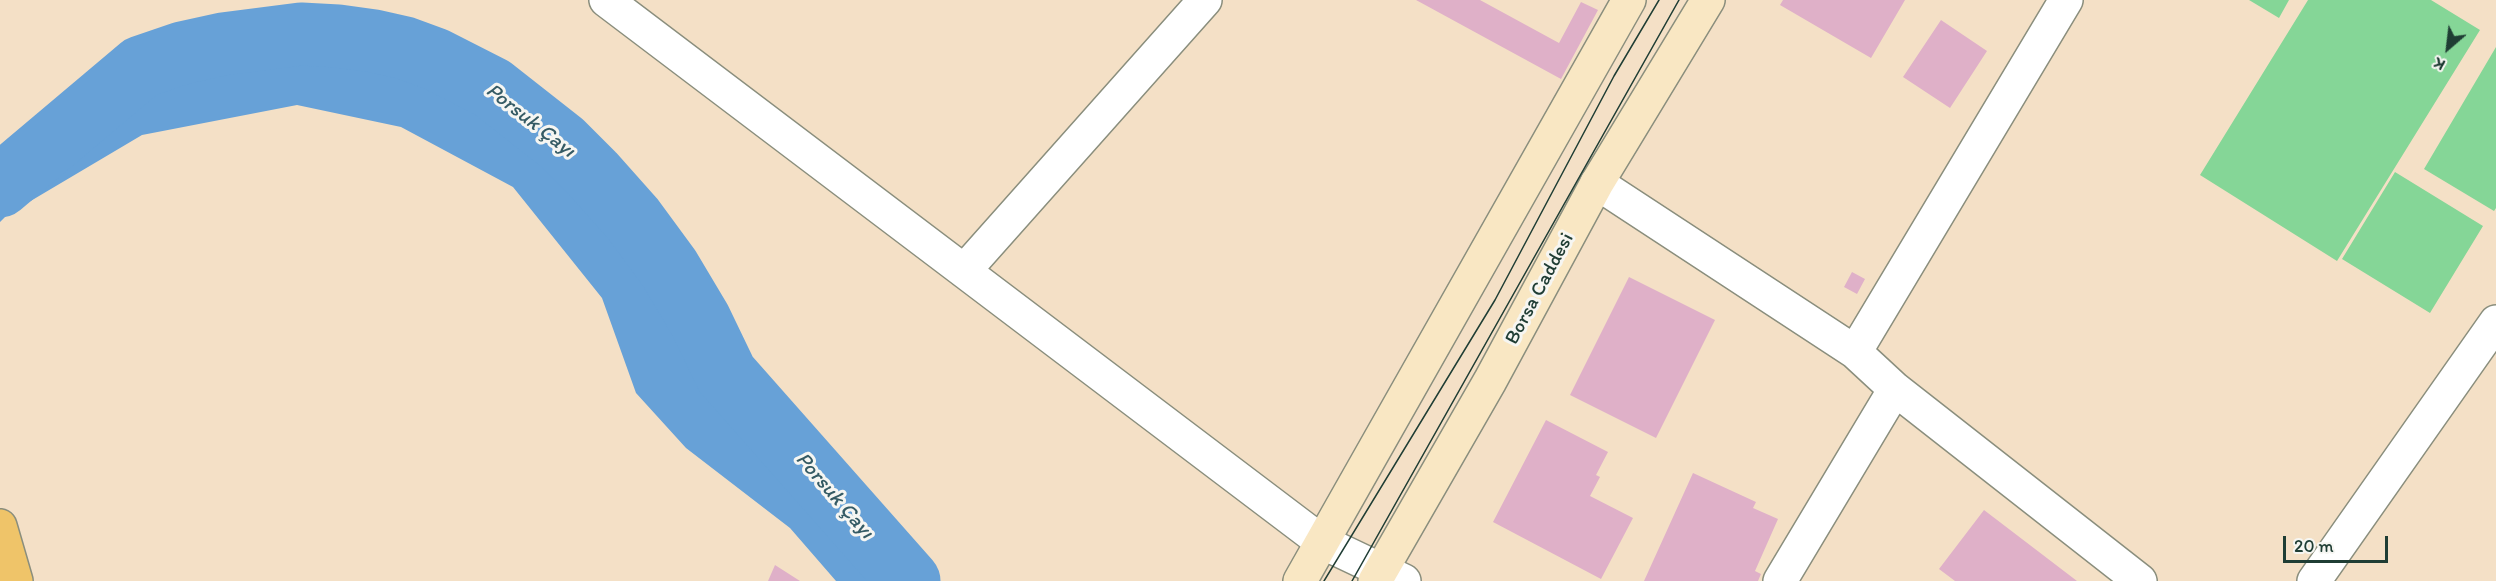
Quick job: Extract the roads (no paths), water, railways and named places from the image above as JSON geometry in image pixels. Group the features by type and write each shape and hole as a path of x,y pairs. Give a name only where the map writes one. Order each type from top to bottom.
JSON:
{"highway":[{"path":"0,526 16,581"}],"main road":[{"name":"Borsa Caddesi","path":"1386,578 1597,183 1708,0"},
{"path":"1300,581 1624,2"}],"street":[{"path":"606,0 1322,542 1386,578"},
{"path":"964,271 1205,0"},
{"path":"1856,352 2066,0"},
{"path":"1597,183 1856,352 1895,389 2140,581"},
{"path":"2314,581 2496,322"},
{"path":"1780,581 1895,389"}],"water":[{"path":"358,53 449,69 661,245 716,400 823,477 915,581 836,581 790,528 686,448 636,393 602,298 513,187 401,127 297,105 142,135 7,215 0,222 0,163 32,138 80,93 198,54"}],"waterway":[{"name":"Porsuk Çayı","path":"0,186 141,67 182,53 223,44 301,34 374,41 405,48 435,59 492,88 562,143 593,174 633,219 669,268 700,320 726,374 909,581"}],"tram line":[{"path":"1324,581 1495,300 1614,76 1659,0"},
{"path":"1352,581 1679,0"}]}
